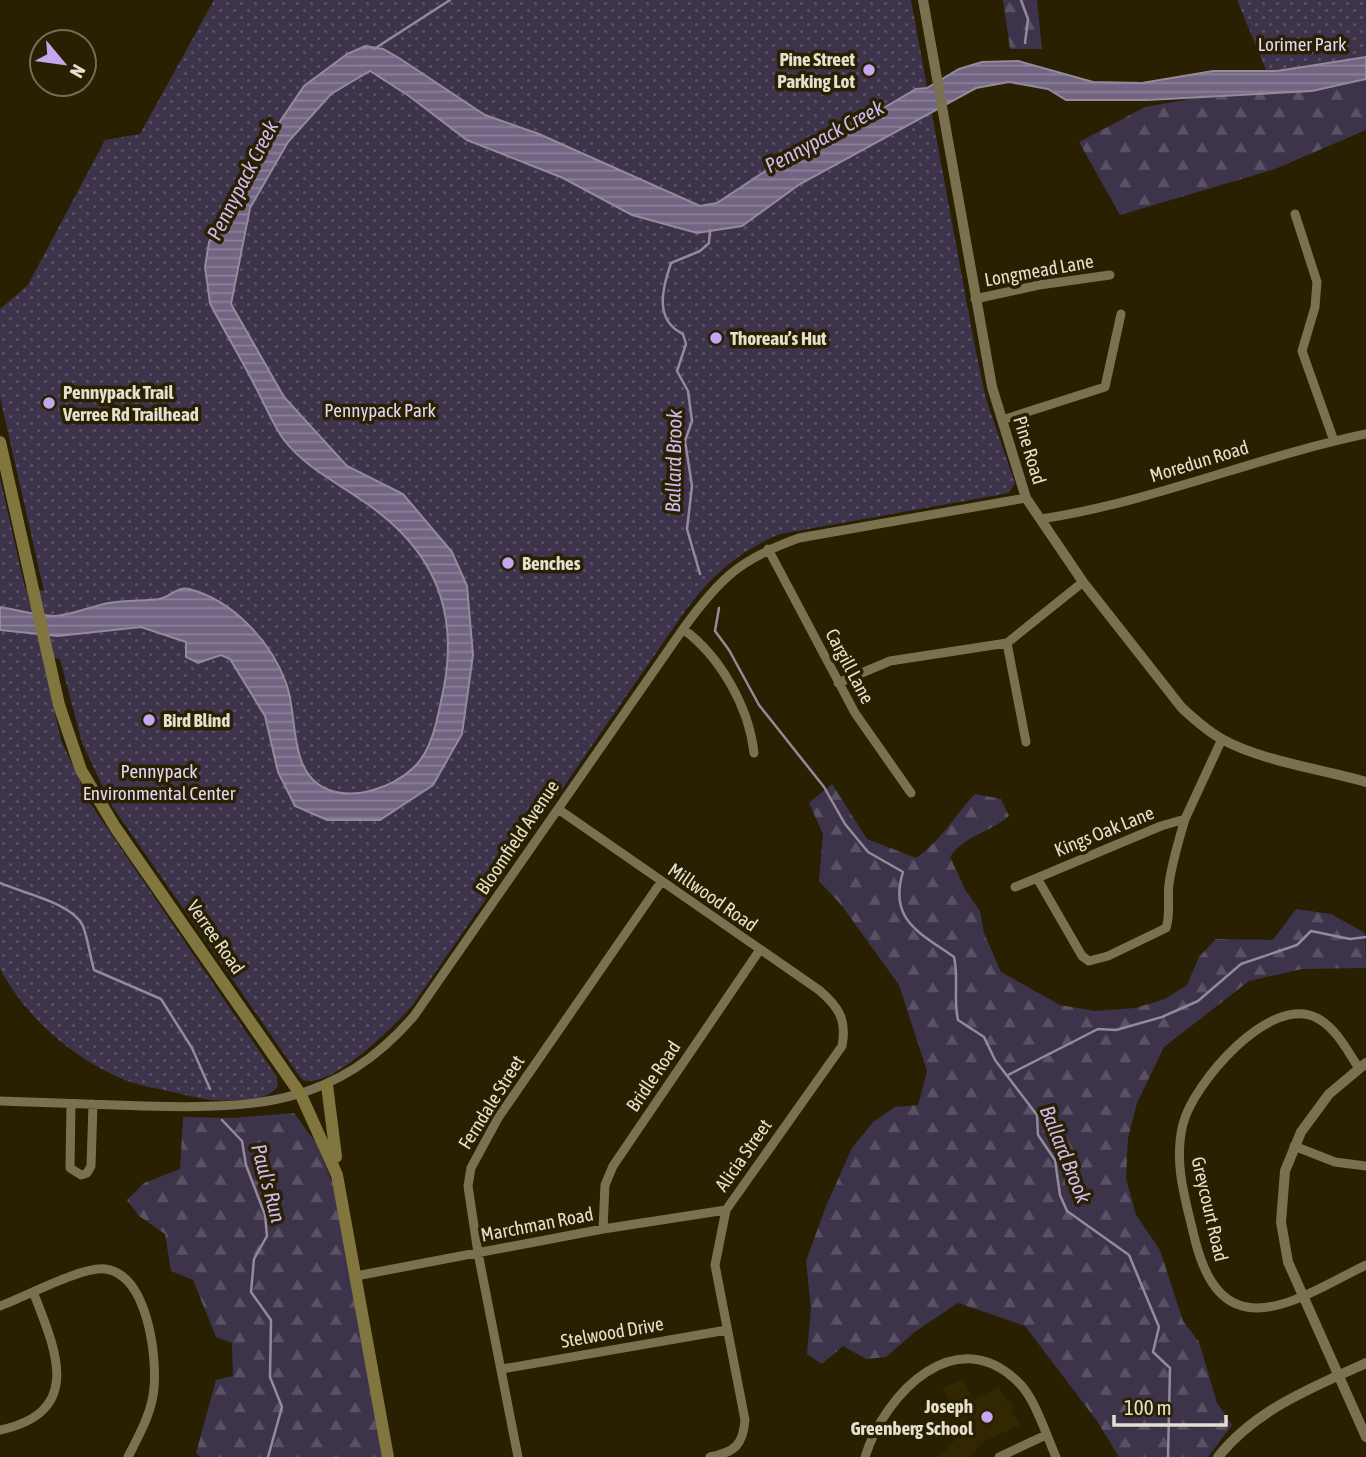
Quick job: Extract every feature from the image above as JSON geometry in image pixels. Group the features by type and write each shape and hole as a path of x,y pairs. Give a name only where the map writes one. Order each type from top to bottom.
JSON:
{"main road":[{"name":"Verree Road","path":"0,442 70,740 96,798 301,1095 325,1143 337,1175 388,1457"},
{"path":"327,1085 337,1175"}],"street":[{"name":"Pine Road","path":"923,0 975,299 1002,420 1026,498 1083,582 1182,708 1222,739 1260,753 1366,782"},
{"path":"1294,214 1317,282 1315,307 1302,351 1334,440"},
{"name":"Longmead Lane","path":"975,299 1040,285 1110,275"},
{"path":"1002,420 1105,387 1121,314"},
{"name":"Moredun Road","path":"1041,519 1092,512 1334,440 1366,434"},
{"name":"Bloomfield Avenue","path":"0,1101 220,1107 251,1105 301,1095 327,1085 373,1055 414,1016 683,629 723,578 740,564 768,549 799,538 1026,498"},
{"name":"Cargill Lane","path":"768,549 855,713 911,793"},
{"path":"838,683 890,661 1007,643 1083,582"},
{"path":"683,629 715,659 751,730 754,753"},
{"path":"1007,643 1026,742"},
{"name":"Kings Oak Lane","path":"1037,878 1082,956 1089,961 1108,956 1166,928 1170,918 1168,887 1185,819 1222,739"},
{"name":"Millwood Road","path":"558,809 759,951 819,990 832,1001 844,1018"},
{"name":"Kings Oak Lane","path":"1015,887 1161,826 1185,819"},
{"name":"Ferndale Street","path":"518,1457 478,1253 468,1186 471,1168 498,1118 661,882"},
{"name":"Bridle Road","path":"603,1229 605,1185 613,1166 759,951"},
{"name":"Greycourt Road","path":"1302,1295 1275,1308 1246,1307 1225,1297 1211,1282 1201,1263 1180,1174 1178,1154 1183,1124 1192,1098 1213,1069 1281,1017 1298,1014 1316,1017 1362,1065"},
{"name":"Alicia Street","path":"710,1457 725,1454 736,1447 744,1437 745,1420 715,1265 726,1210 842,1046 844,1018"},
{"path":"1362,1065 1319,1105 1294,1146 1283,1186 1281,1222 1288,1262 1366,1437"},
{"path":"71,1104 70,1168 81,1175 87,1173 91,1166 93,1104"},
{"path":"1294,1146 1335,1162 1366,1166"},
{"name":"Marchman Road","path":"356,1276 603,1229 726,1210"},
{"path":"1302,1295 1366,1265"},
{"path":"0,1306 34,1294 88,1269 107,1269 127,1279 149,1323 154,1364 154,1389 146,1422 128,1457"},
{"path":"0,1430 34,1420 55,1390 55,1351 34,1294"},
{"name":"Stelwood Drive","path":"502,1369 727,1330"},
{"path":"865,1457 885,1410 930,1369 956,1359 988,1362 1007,1372 1023,1387 1055,1457"},
{"path":"1218,1457 1241,1433 1278,1405 1366,1363"},
{"path":"999,1457 1046,1435"}],"shaded area":[{"path":"365,46 383,49 399,58 485,115 539,134 700,206 717,203 791,154 870,116 916,89 927,88 959,69 982,62 1018,61 1093,82 1142,83 1213,71 1277,71 1366,57 1366,79 1312,91 1148,100 1066,100 1048,89 1009,82 976,88 800,184 742,226 697,233 632,215 563,178 467,140 409,96 370,71 331,94 288,142 250,208 231,304 284,397 347,466 403,494 452,552 467,586 473,655 462,734 433,785 380,820 327,820 295,806 278,772 265,716 230,659 221,655 198,663 186,657 186,642 141,627 58,636 0,630 0,607 55,616 121,601 159,599 181,589 205,594 248,624 271,652 290,697 300,758 306,771 316,782 339,793 373,790 404,775 425,752 437,720 448,658 443,605 435,581 406,538 387,519 311,466 284,440 210,303 205,267 209,242 250,166 304,86 347,54"},
{"name":"Joseph Greenberg School","path":"963,1379 974,1400 999,1387 1007,1402 1010,1401 1014,1407 1011,1410 1020,1425 983,1442 969,1457 939,1457 965,1429 942,1388"}],"green space":[{"name":"Pennypack Park","path":"214,0 911,0 986,399 1015,483 1009,493 780,534 750,549 714,577 683,614 412,1006 361,1054 345,1066 315,1081 303,1080 298,1074 112,806 82,743 60,659 42,656 61,740 90,803 277,1077 278,1085 270,1094 253,1099 227,1100 198,1098 141,1085 102,1069 67,1047 36,1019 0,969 0,478 25,588 44,591 0,397 0,309 28,285 105,140 140,134"},
{"path":"1003,0 1037,0 1042,49 1010,49"},
{"name":"Lorimer Park","path":"1237,0 1366,0 1366,84 1273,87"},
{"path":"1366,79 1366,130 1275,169 1120,215 1079,142 1145,107 1202,97 1312,91"},
{"path":"832,784 867,839 916,858 940,836 975,794 1001,799 1009,816 963,843 950,857 966,891 980,911 984,933 1001,972 1060,1005 1095,1011 1135,1008 1165,999 1187,985 1199,957 1216,939 1273,940 1296,909 1331,914 1365,933 1366,968 1302,969 1249,981 1164,1047 1137,1103 1128,1138 1126,1178 1136,1215 1160,1250 1183,1321 1199,1342 1217,1403 1232,1425 1208,1457 1119,1457 1097,1421 1025,1326 958,1303 916,1331 886,1357 866,1359 843,1346 822,1364 807,1354 811,1308 806,1261 826,1206 852,1148 873,1122 895,1107 918,1105 927,1071 899,985 842,906 819,881 823,834 809,803"},
{"path":"294,1113 316,1143 337,1194 384,1457 200,1457 196,1453 216,1380 233,1376 232,1343 216,1337 193,1280 171,1271 165,1234 139,1216 127,1200 144,1183 180,1169 183,1117 233,1118"}],"waterway":[{"path":"374,49 450,0"},
{"path":"1021,0 1028,19 1025,43"},
{"name":"Ballard Brook","path":"700,574 687,529 692,486 685,441 692,421 688,391 677,371 686,344 683,334 668,321 664,312 663,293 671,263 700,251 709,243 710,230"},
{"name":"Ballard Brook","path":"719,608 715,631 729,650 759,705 824,787 845,824 868,852 903,872 899,888 900,902 910,923 954,957 958,1020 984,1037 995,1060 1037,1115 1038,1135 1055,1160 1060,1195 1067,1211 1129,1255 1159,1327 1153,1352 1170,1368 1168,1457"},
{"name":"Paul's Run","path":"0,883 69,911 83,926 94,970 161,999 192,1048 210,1089"},
{"path":"1008,1075 1098,1029 1116,1030 1162,1017 1198,1001 1241,964 1297,945 1311,931 1350,939 1366,937"},
{"name":"Paul's Run","path":"222,1120 242,1141 246,1165 265,1215 267,1236 254,1259 251,1292 271,1320 270,1377 282,1407 268,1457"}],"place":[{"name":"Pine Street Parking Lot","path":"869,70"},
{"name":"Thoreau’s Hut","path":"716,338"},
{"name":"Pennypack Trail Verree Rd Trailhead","path":"49,403"},
{"name":"Benches","path":"508,563"},
{"name":"Bird Blind","path":"149,720"},
{"name":"Joseph Greenberg School","path":"987,1417"}],"water label":[{"name":"Pennypack Creek","path":"824,136"},
{"name":"Pennypack Creek","path":"242,180"}],"park label":[{"name":"Pennypack Environmental Center","path":"159,782"}]}
